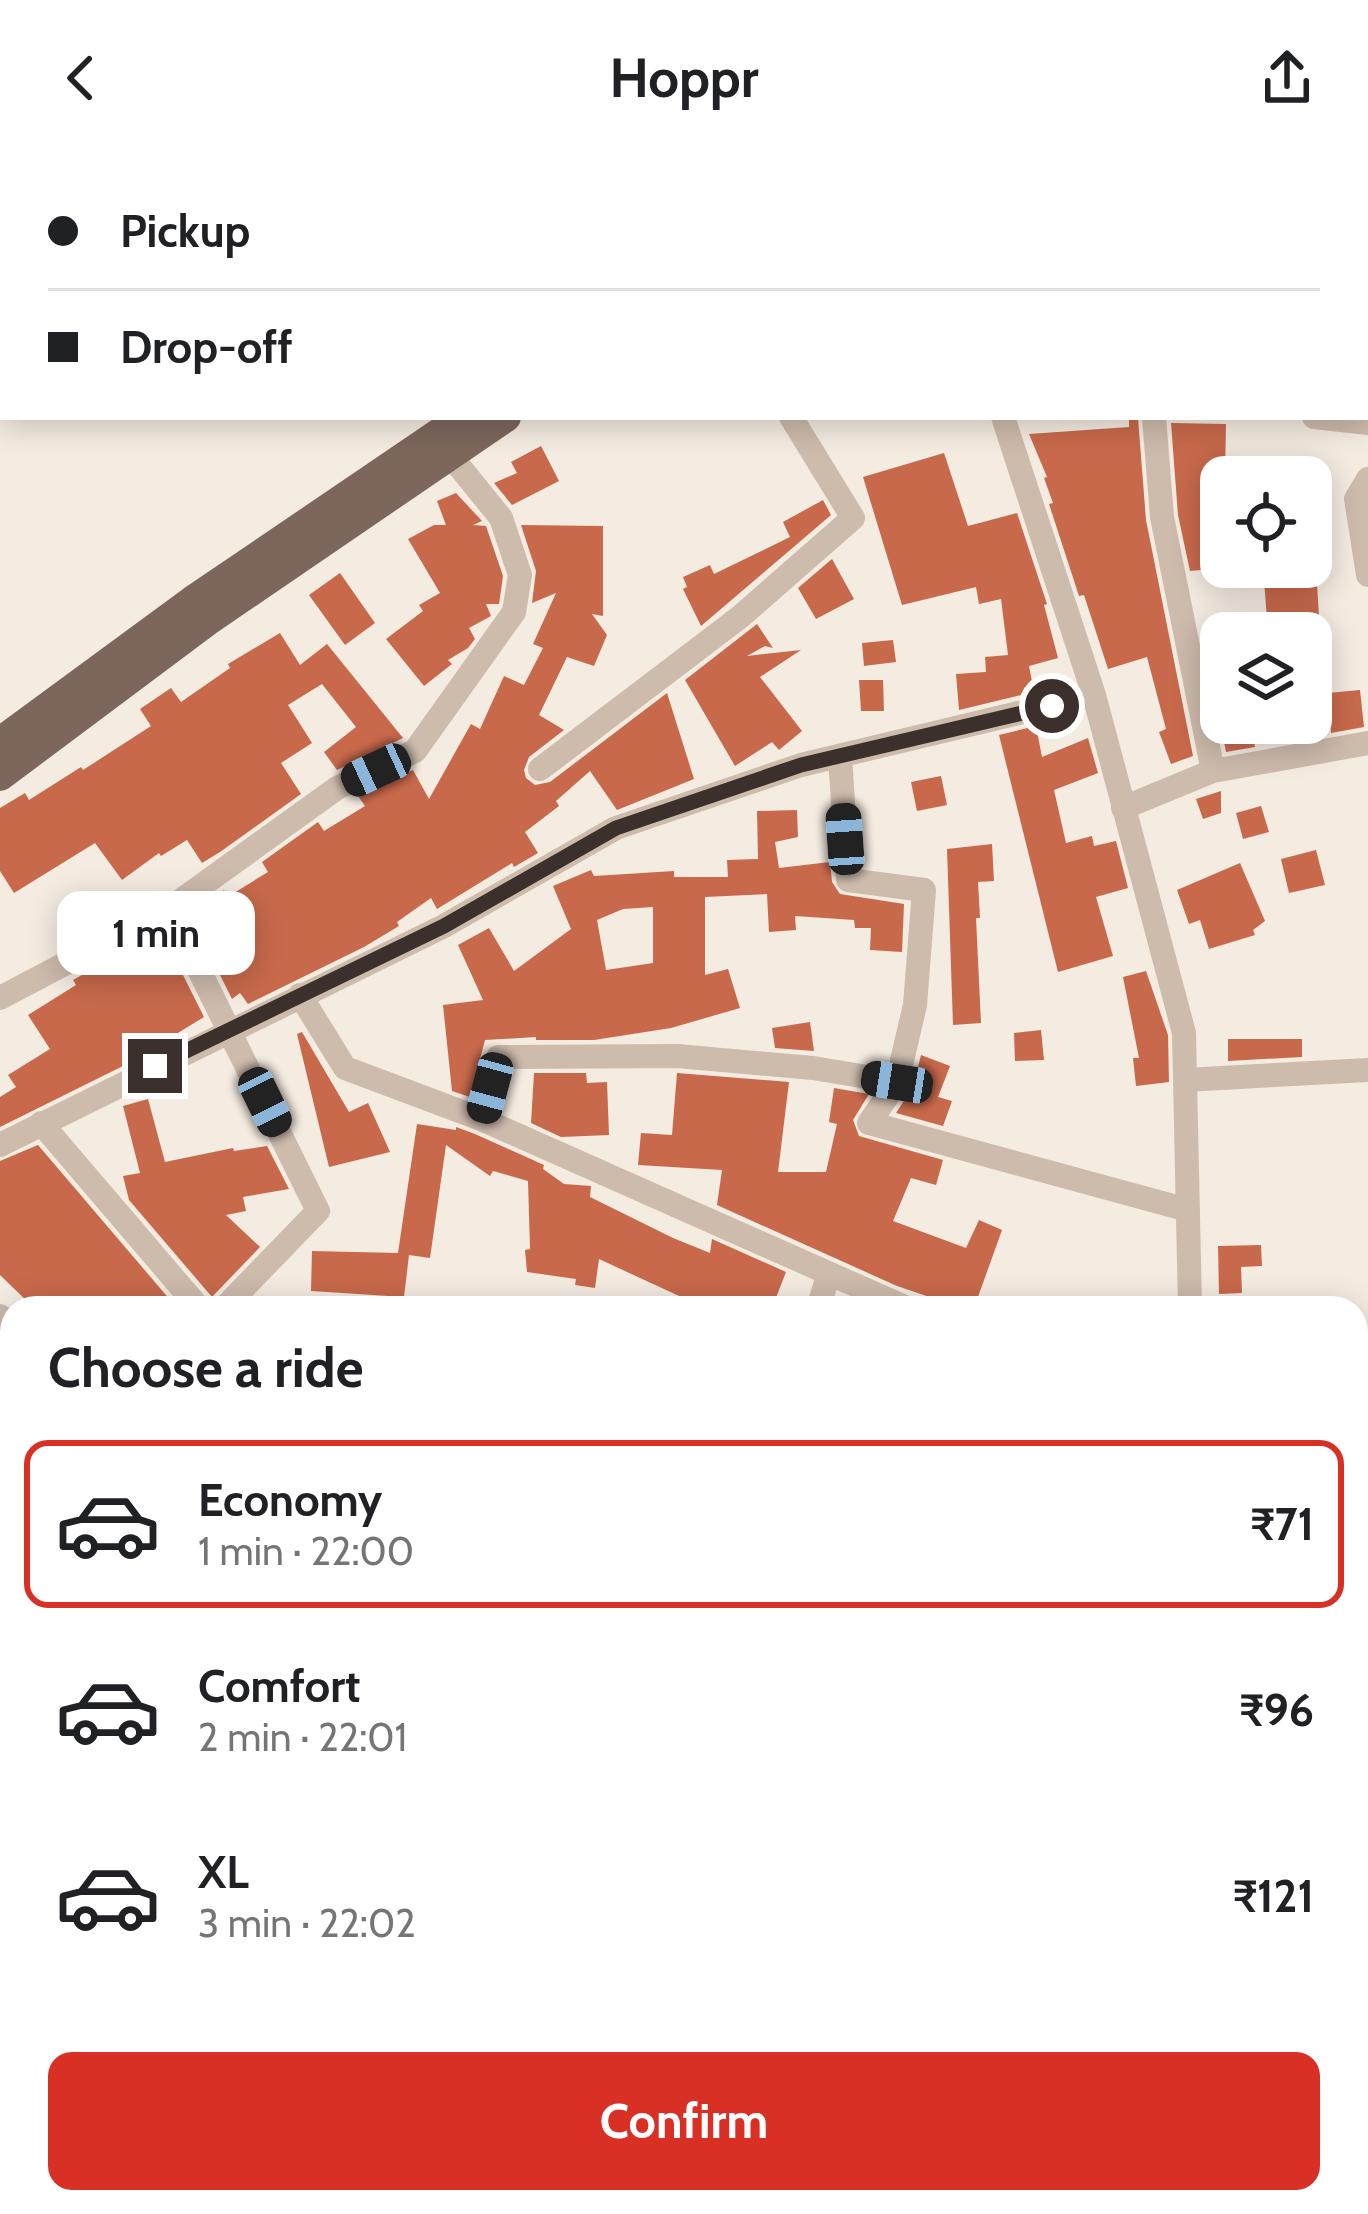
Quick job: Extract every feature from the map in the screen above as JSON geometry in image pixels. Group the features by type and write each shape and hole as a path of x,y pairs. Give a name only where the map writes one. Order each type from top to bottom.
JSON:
{"main road":[{"path":"0,742 192,602 459,420"},
{"path":"0,776 210,619 501,420"}],"street":[{"path":"541,770 740,616 853,518 793,420"},
{"path":"1005,420 1094,695 1184,1033 1190,1296"},
{"path":"1154,420 1162,517 1214,771"},
{"path":"0,998 169,909 337,788 415,751 514,613 520,574 501,518 450,454"},
{"path":"1368,479 1356,499 1368,575"},
{"path":"0,1145 444,926 616,828 801,765 1094,695"},
{"path":"1123,808 1214,771 1368,743"},
{"path":"840,756 848,880 924,890 915,1005 897,1082 868,1123 1188,1210"},
{"path":"169,909 318,1211 236,1296"},
{"path":"300,995 345,1068 482,1119 880,1296"},
{"path":"482,1119 498,1057 677,1056 813,1068 897,1082"},
{"path":"1185,1080 1368,1070"},
{"path":"41,1123 189,1296"},
{"path":"822,1296 829,1274"}],"building":[{"path":"1129,420 1138,420 1146,520 1193,756 1171,764 1159,732 1166,729 1147,657 1108,669 1084,595 1079,596 1049,504 1053,503 1047,477 1029,434 1129,427"},
{"path":"1171,423 1226,424 1225,456 1200,456 1200,570 1190,571 1178,515"},
{"path":"541,446 559,481 512,505 494,483 517,473 511,462"},
{"path":"944,453 968,526 1017,513 1047,604 1058,658 1029,666 1034,692 959,710 956,674 986,672 985,657 1008,655 1001,599 979,604 976,587 902,605 863,477"},
{"path":"456,493 482,521 473,525 486,526 503,576 499,604 486,604 491,616 469,628 475,639 424,686 386,639 423,611 419,605 440,593 408,539 434,525 446,525 437,501"},
{"path":"823,500 831,515 701,626 683,589 687,587 683,577 710,565 714,574 790,537 783,522"},
{"path":"521,525 603,526 603,616 592,614 607,635 594,666 567,657 539,715 564,730 529,757 526,778 535,785 550,782 667,693 694,779 617,810 590,771 556,801 559,806 525,832 538,853 514,867 512,863 437,909 431,898 397,922 399,926 364,947 248,1004 240,993 232,999 194,923 205,916 199,907 224,890 229,896 268,872 262,862 318,822 324,831 365,806 358,796 413,770 429,799 471,724 480,729 504,676 524,685 543,648 533,644 556,593 532,603 536,571"},
{"path":"832,559 854,599 816,619 798,588"},
{"path":"340,573 375,623 345,645 309,595"},
{"path":"1265,588 1317,588 1319,612 1266,612"},
{"path":"757,624 773,648 765,646 747,656 801,650 760,677 802,731 779,750 772,742 735,766 685,680"},
{"path":"280,633 300,665 327,644 403,738 337,770 324,752 356,727 322,684 288,705 312,743 281,763 301,794 220,852 202,863 187,840 159,853 122,880 95,843 14,893 0,871 0,808 25,793 29,800 83,770 151,726 140,709 171,688 181,702 230,668 228,664"},
{"path":"893,640 896,662 864,666 862,643"},
{"path":"859,680 883,680 884,711 861,711"},
{"path":"1360,690 1364,727 1332,733 1332,693"},
{"path":"1036,726 1042,757 1088,738 1098,773 1054,790 1066,843 1092,836 1094,846 1116,841 1128,888 1096,897 1113,956 1058,972 999,735"},
{"path":"1224,744 1254,744 1255,747 1226,752"},
{"path":"941,776 947,805 917,811 911,782"},
{"path":"1221,791 1221,813 1203,819 1196,799"},
{"path":"1261,806 1269,832 1243,839 1236,813"},
{"path":"797,810 798,837 775,842 779,868 830,862 832,882 840,894 904,904 902,952 870,950 871,928 855,928 854,920 795,916 796,930 769,932 767,894 705,897 705,975 728,969 740,1008 671,1028 594,1040 485,1040 470,1097 452,1091 443,1005 483,1000 458,945 489,928 514,971 571,929 553,886 591,870 594,876 674,871 674,877 728,877 727,860 758,859 757,811","holes":["653,907 653,963 606,970 597,920 623,909"]},
{"path":"992,844 994,881 978,882 981,1023 953,1025 947,849"},
{"path":"1316,850 1325,885 1289,893 1281,859"},
{"path":"1240,863 1265,921 1253,930 1255,935 1209,949 1200,920 1189,924 1177,890"},
{"path":"166,941 204,1017 127,1064 0,1127 0,1097 16,1087 8,1075 50,1049 28,1015 76,985 73,980 124,951 128,949 136,961"},
{"path":"1146,971 1168,1035 1169,1082 1136,1086 1133,1058 1139,1058 1123,977"},
{"path":"810,1022 814,1051 775,1048 772,1028"},
{"path":"1041,1030 1044,1060 1015,1061 1014,1033"},
{"path":"302,1032 349,1112 368,1103 390,1152 329,1167 297,1034"},
{"path":"1228,1039 1302,1039 1302,1057 1228,1061"},
{"path":"921,1055 950,1066 938,1097 952,1101 943,1126 896,1113 913,1087"},
{"path":"534,1073 586,1073 587,1083 607,1082 609,1135 561,1137 531,1123"},
{"path":"677,1073 789,1082 778,1172 826,1172 837,1124 829,1122 834,1088 869,1094 853,1120 859,1136 943,1160 936,1185 911,1178 893,1221 966,1248 979,1220 1002,1230 978,1296 927,1296 897,1286 717,1205 722,1170 638,1165 641,1133 672,1135"},
{"path":"148,1099 165,1162 267,1146 289,1189 243,1197 246,1211 226,1215 260,1247 213,1296 129,1200 123,1176 140,1173 123,1106"},
{"path":"417,1124 456,1127 475,1134 544,1165 564,1184 591,1186 590,1197 673,1238 710,1253 712,1239 786,1272 777,1296 679,1296 599,1259 595,1288 575,1285 576,1279 527,1272 528,1181 493,1171 490,1176 446,1145 430,1258 409,1255 404,1296 311,1291 312,1251 398,1253"},
{"path":"38,1145 167,1296 22,1296 0,1275 0,1161"},
{"path":"1261,1245 1262,1266 1241,1267 1242,1293 1219,1294 1218,1246"}],"route":[{"path":"155,1066 444,926 616,828 801,765 1052,706"}]}
